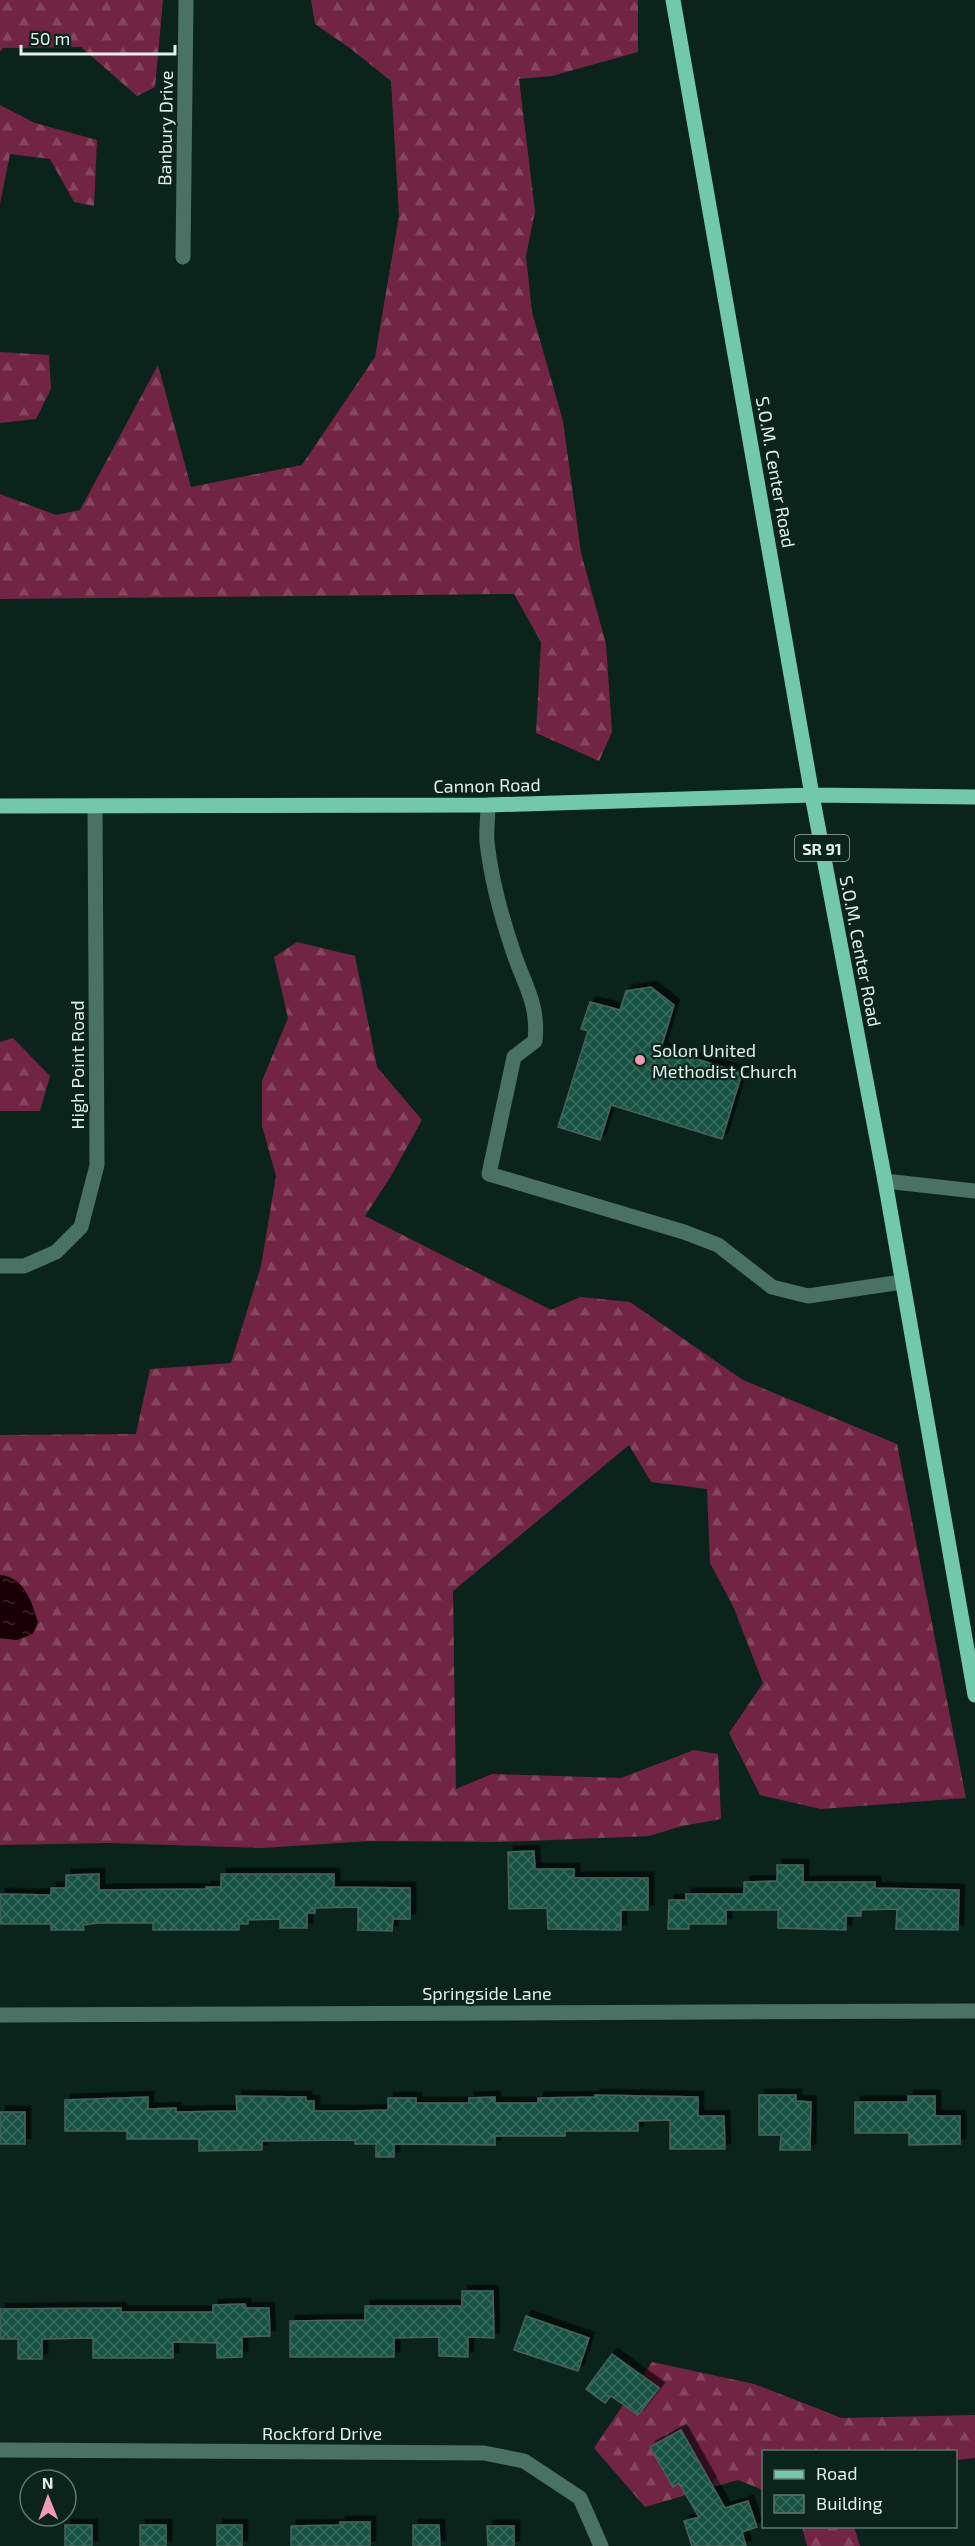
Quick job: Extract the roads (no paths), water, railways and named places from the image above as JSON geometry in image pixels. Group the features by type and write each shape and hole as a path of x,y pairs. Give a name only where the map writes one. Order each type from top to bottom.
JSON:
{"main road":[{"name":"S.O.M. Center Road","path":"673,0 812,795 885,1181 975,1695"},
{"name":"Cannon Road","path":"0,806 488,806 812,795 975,797"}],"street":[{"name":"Banbury Drive","path":"183,257 186,0"},
{"path":"488,806 487,841 499,900 513,953 533,1002 537,1021 535,1041 514,1057 489,1174 684,1232 718,1245 772,1287 808,1296 902,1282"},
{"name":"High Point Road","path":"0,1266 24,1266 56,1252 81,1227 97,1165 95,807"},
{"path":"885,1181 975,1191"},
{"name":"Springside Lane","path":"0,2015 975,2011"},
{"name":"Rockford Drive","path":"0,2450 484,2453 524,2461 580,2498 601,2546"}],"water":[{"path":"0,1575 16,1581 26,1592 38,1622 33,1634 17,1640 0,1638"}],"place":[{"name":"Solon United Methodist Church","path":"640,1060"}]}
